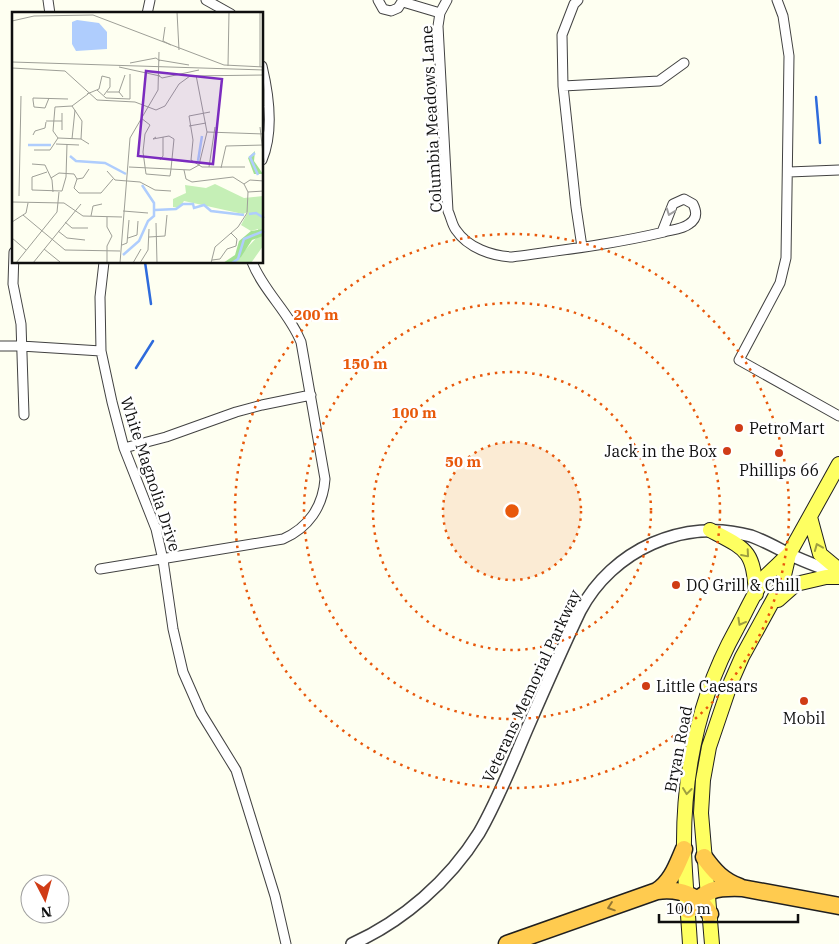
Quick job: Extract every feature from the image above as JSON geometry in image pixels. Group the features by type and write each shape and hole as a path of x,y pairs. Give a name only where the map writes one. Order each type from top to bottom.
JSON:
{"highway":[{"path":"507,944 657,891 665,886 672,877 684,849"},
{"path":"704,857 714,872 742,888"},
{"path":"695,898 728,888 742,888 839,906"},
{"path":"657,891 676,890 695,898 704,904 710,914"}],"main road":[{"name":"Bryan Road","path":"690,944 695,898 704,857 701,797 709,747 730,682 782,584 790,554 839,464"},
{"path":"810,517 820,554 839,570"},
{"path":"710,530 734,543 746,552 751,559 756,595"},
{"name":"Bryan Road","path":"695,898 684,849 689,766 702,708 724,653 766,576 790,554"},
{"path":"768,610 796,584 839,576"},
{"path":"710,914 712,944"}],"street":[{"path":"206,0 227,12"},
{"path":"378,0 383,9 391,11 398,8 403,1 440,13"},
{"name":"Columbia Meadows Lane","path":"447,0 440,13 438,26 448,211 456,230 470,243 484,252 512,257 582,247 662,232"},
{"path":"578,0 574,4 562,35 563,86 582,247"},
{"path":"777,0 783,16 789,56 789,172 786,258 780,283 739,360 839,416"},
{"path":"563,86 659,81 684,63"},
{"path":"264,80 269,135 267,150 264,156"},
{"path":"789,172 839,170"},
{"path":"14,264 13,284 21,324 24,414"},
{"name":"White Magnolia Drive","path":"104,264 100,297 102,351 112,402 124,448 156,529 164,560 173,629 183,672 202,712 236,770 275,896 286,944"},
{"path":"100,569 276,541 296,534 316,513 321,500 325,479 304,356 296,329 257,275 253,264"},
{"path":"0,346 102,351"},
{"path":"124,448 166,437 236,412 311,395"},
{"name":"Veterans Memorial Parkway","path":"352,944 392,921 428,894 452,869 474,839 494,804 580,612 595,588 619,563 648,545 678,534 710,530 760,539 839,576"}],"waterway":[{"path":"816,97 820,143"},
{"path":"145,264 151,304"},
{"path":"136,368 153,341"}],"place":[{"name":"PetroMart","path":"739,428"},
{"name":"Jack in the Box","path":"727,451"},
{"name":"Phillips 66","path":"779,453"},
{"name":"DQ Grill & Chill","path":"676,585"},
{"name":"Little Caesars","path":"646,686"},
{"name":"Mobil","path":"804,701"}]}
